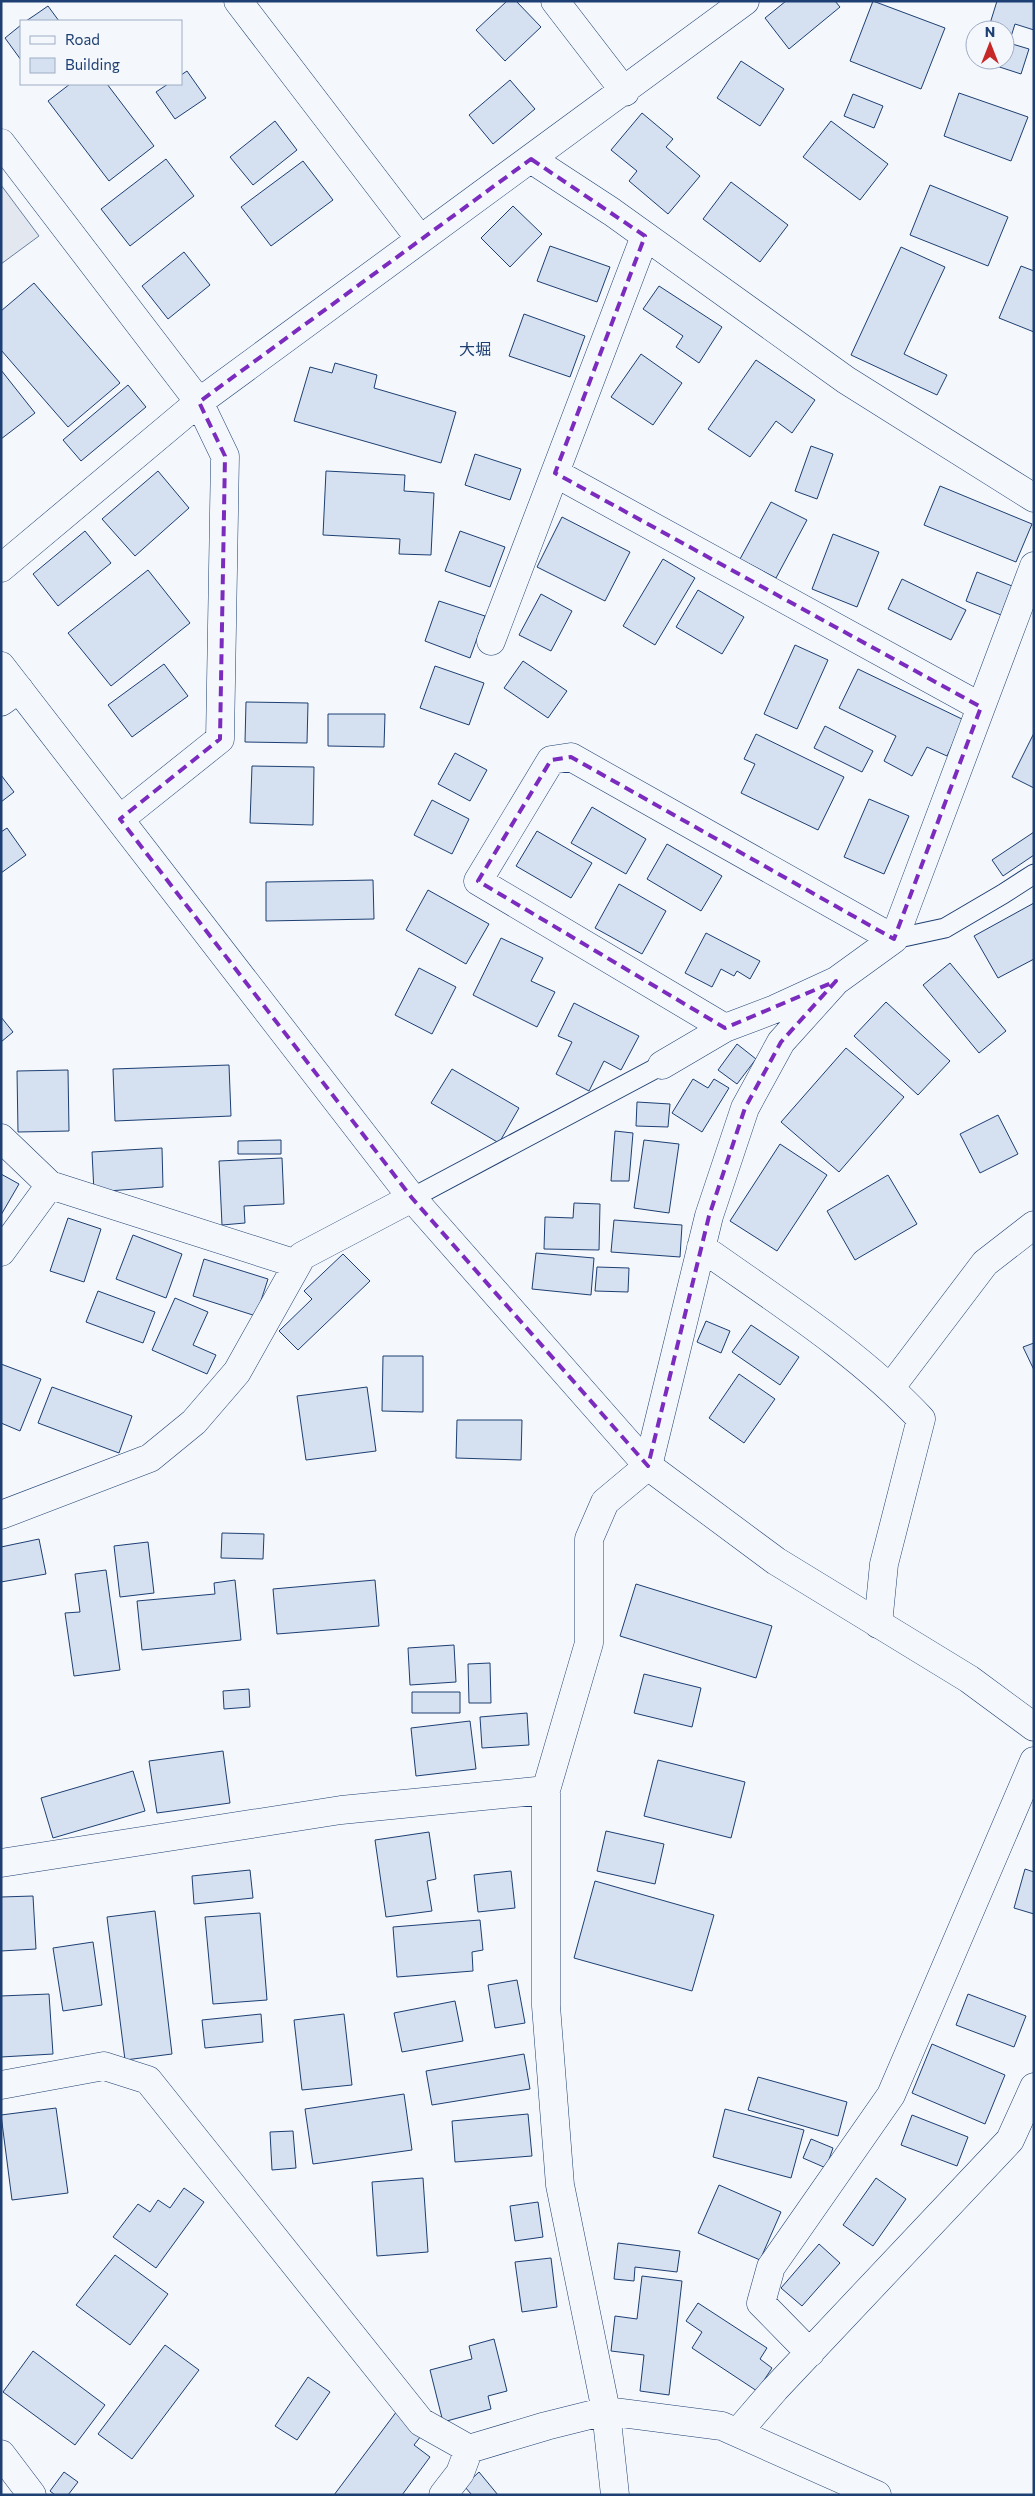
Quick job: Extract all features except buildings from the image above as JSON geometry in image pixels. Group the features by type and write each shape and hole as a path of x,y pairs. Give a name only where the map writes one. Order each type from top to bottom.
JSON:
{"street":[{"path":"238,1 420,239"},
{"path":"555,1 625,92"},
{"path":"1,568 199,402 420,239 625,92 745,1"},
{"path":"1,143 199,402 225,456 220,738 120,819"},
{"path":"531,159 645,236 846,380 1034,498"},
{"path":"491,641 645,236"},
{"path":"555,472 981,708"},
{"path":"662,1065 725,1028 775,1009 836,981 894,939 1034,566"},
{"path":"1,666 10,696 120,819 412,1198 648,1466 776,1562 969,1679 1034,1727"},
{"path":"725,1028 478,881 551,760 571,757 894,939"},
{"path":"615,2495 606,2411 560,2185 546,2006 546,1790 589,1643 589,1539 605,1502 648,1466 709,1216 745,1108 781,1042 836,981"},
{"path":"1,1138 50,1185 297,1264"},
{"path":"1,1252 50,1185"},
{"path":"1,1514 150,1458 194,1422 237,1372 302,1256 412,1198"},
{"path":"891,1387 985,1263 1034,1225"},
{"path":"701,1247 837,1343 891,1387 921,1419 884,1564 878,1624"},
{"path":"810,2353 761,2303 771,2267 891,2095 1034,1762"},
{"path":"1,1863 342,1810 546,1790"},
{"path":"1,2085 104,2066 148,2080 421,2422 469,2449 546,2426 606,2411 722,2426 738,2432 823,2482 876,2495"},
{"path":"738,2432 1010,2140 1034,2087"},
{"path":"443,2495 460,2473 469,2449"},
{"path":"1,2454 32,2495"}],"lane":[{"path":"894,939 944,928 1034,874"},
{"path":"412,1198 662,1065"}],"highlighted area":[{"path":"531,159 645,236 555,473 981,707 894,939 571,757 551,760 478,881 725,1028 836,981 781,1042 745,1108 709,1216 648,1466 412,1198 120,819 220,739 225,456 199,402"}],"shaded area":[{"path":"1,185 39,236 1,264"}],"district":[{"name":"大堀","path":"475,348"}]}
